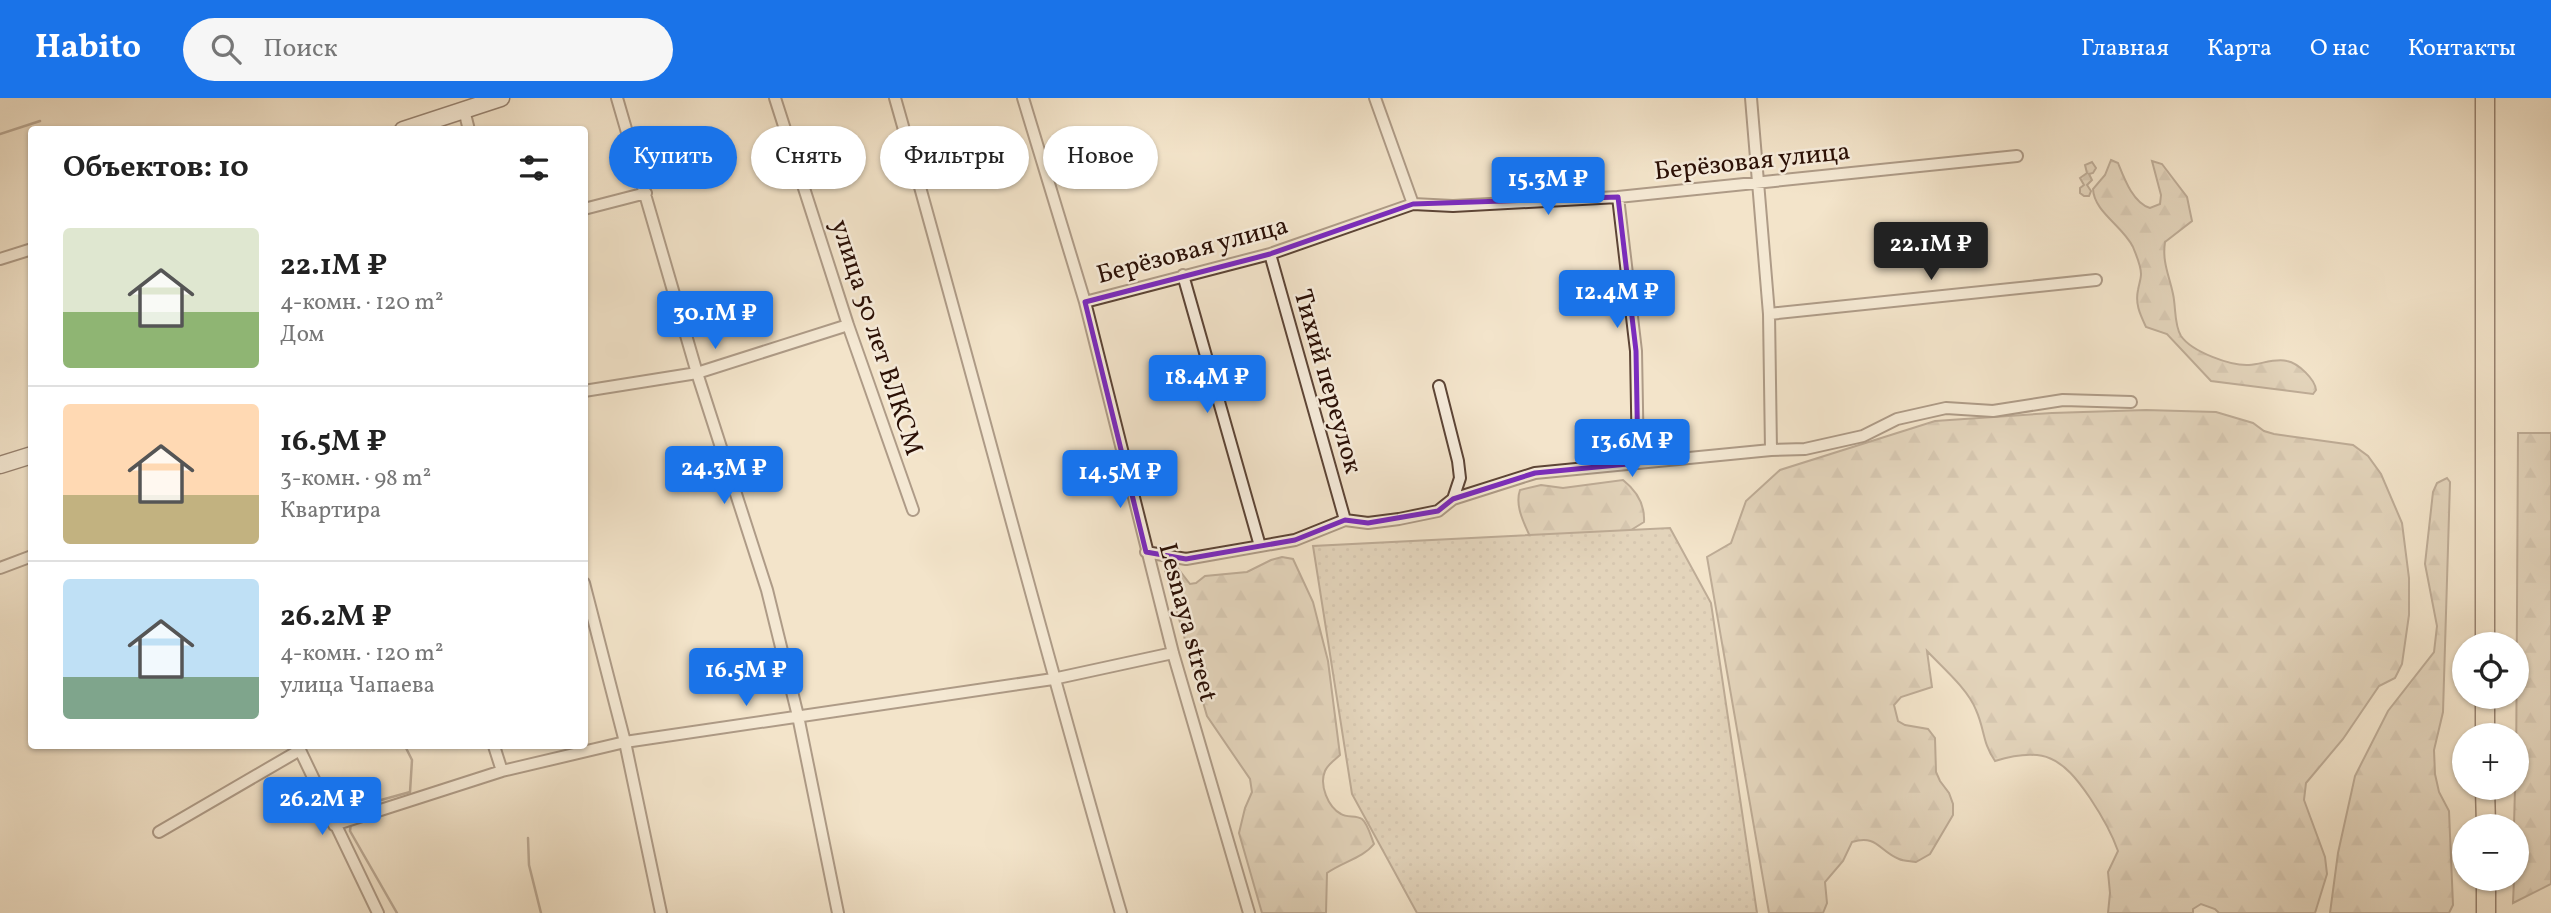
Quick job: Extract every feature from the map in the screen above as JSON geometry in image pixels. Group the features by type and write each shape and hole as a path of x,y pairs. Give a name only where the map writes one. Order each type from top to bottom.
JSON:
{"main road":[{"path":"415,126 501,98"},
{"path":"2485,98 2485,632"},
{"path":"0,465 28,456"},
{"path":"2486,891 2486,913"}],"street":[{"path":"617,98 697,373 767,590 798,716 838,913"},
{"name":"улица 50 лет ВЛКСМ","path":"775,98 848,325 913,510"},
{"path":"895,98 1053,678 1121,913"},
{"name":"Lesnaya street","path":"1023,98 1085,302 1173,653 1249,913"},
{"path":"1375,98 1413,204"},
{"path":"1751,98 1769,314 1771,450"},
{"path":"464,110 468,126"},
{"name":"Берёзовая улица","path":"1085,302 1270,254 1413,204 1453,206 1618,197 2017,156"},
{"path":"588,208 646,193"},
{"path":"1618,197 1636,351 1638,463"},
{"path":"0,259 28,250"},
{"name":"Тихий переулок","path":"1270,254 1345,520"},
{"path":"1183,275 1260,546"},
{"path":"1769,314 2096,280"},
{"path":"588,390 697,373 848,325"},
{"path":"1439,386 1458,461 1460,478 1454,499"},
{"path":"1146,552 1186,559 1295,540 1345,520 1368,523 1399,519 1438,511 1454,499 1535,473 1805,449 1863,436 1897,419 1946,408 1993,411 2063,400 2131,402"},
{"path":"0,568 28,558"},
{"path":"588,599 625,742 661,913"},
{"path":"334,825 502,771 625,742 1053,678 1173,653"},
{"path":"159,832 297,749"},
{"path":"299,749 378,913"},
{"path":"495,749 502,771"}],"highlighted area":[{"path":"1618,197 1636,351 1638,463 1535,473 1453,499 1438,511 1368,523 1345,520 1295,540 1186,559 1146,552 1085,302 1270,254 1413,204"}],"green space":[{"path":"2111,160 2118,163 2139,201 2150,208 2160,204 2161,195 2152,161 2162,164 2187,197 2192,221 2165,242 2164,249 2176,321 2186,342 2212,357 2241,365 2278,360 2291,362 2313,381 2316,390 2313,394 2211,381 2167,334 2146,327 2138,304 2141,274 2137,257 2128,239 2098,205 2093,189 2105,175"},
{"path":"2092,162 2096,168 2089,174 2092,180 2087,185 2091,191 2089,196 2084,196 2080,193 2080,188 2084,185 2080,178 2087,173 2085,165"},
{"path":"2146,410 2216,412 2253,423 2274,434 2353,445 2368,456 2381,474 2402,523 2409,578 2409,615 2402,664 2395,678 2379,686 2343,739 2306,783 2304,800 2325,857 2327,874 2315,913 2219,913 2201,904 2193,909 2193,913 2108,913 2108,872 2118,851 2090,798 2061,764 2050,758 2027,755 1995,761 1972,702 1927,651 1932,687 1901,697 1894,705 1898,721 1928,729 1935,738 1936,772 1953,804 1953,815 1930,854 1916,862 1905,861 1892,856 1873,842 1852,842 1843,861 1825,882 1827,903 1823,913 1769,913 1707,557 1731,543 1746,501 1780,470 1935,421"},
{"path":"2518,433 2551,433 2551,884 2513,903 2514,891 2529,891 2529,814 2514,814 2515,800 2529,800 2529,723 2516,723 2516,709 2529,709 2529,632 2517,632"},
{"path":"2447,478 2450,482 2443,712 2434,750 2439,792 2449,811 2453,905 2449,913 2330,913 2338,853 2355,776 2388,711 2434,652 2437,626 2425,564 2433,492 2437,483"},
{"path":"1623,480 1639,499 1644,522 1618,538 1533,543 1520,510 1520,490 1541,485 1563,488"},
{"path":"1670,528 1711,603 1757,913 1417,913 1352,794 1313,546"},
{"path":"1282,557 1293,559 1313,602 1328,661 1340,755 1325,771 1323,783 1326,795 1336,811 1362,819 1374,844 1364,853 1327,873 1326,913 1262,913 1239,833 1252,792 1250,779 1207,716 1165,570 1170,562 1190,584 1205,576 1247,572"}],"waterway":[{"path":"0,134 40,121"},
{"path":"351,816 352,808 410,792 412,760 406,749"},
{"path":"351,822 350,831 397,913"},
{"path":"528,838 529,865 541,913"}]}
